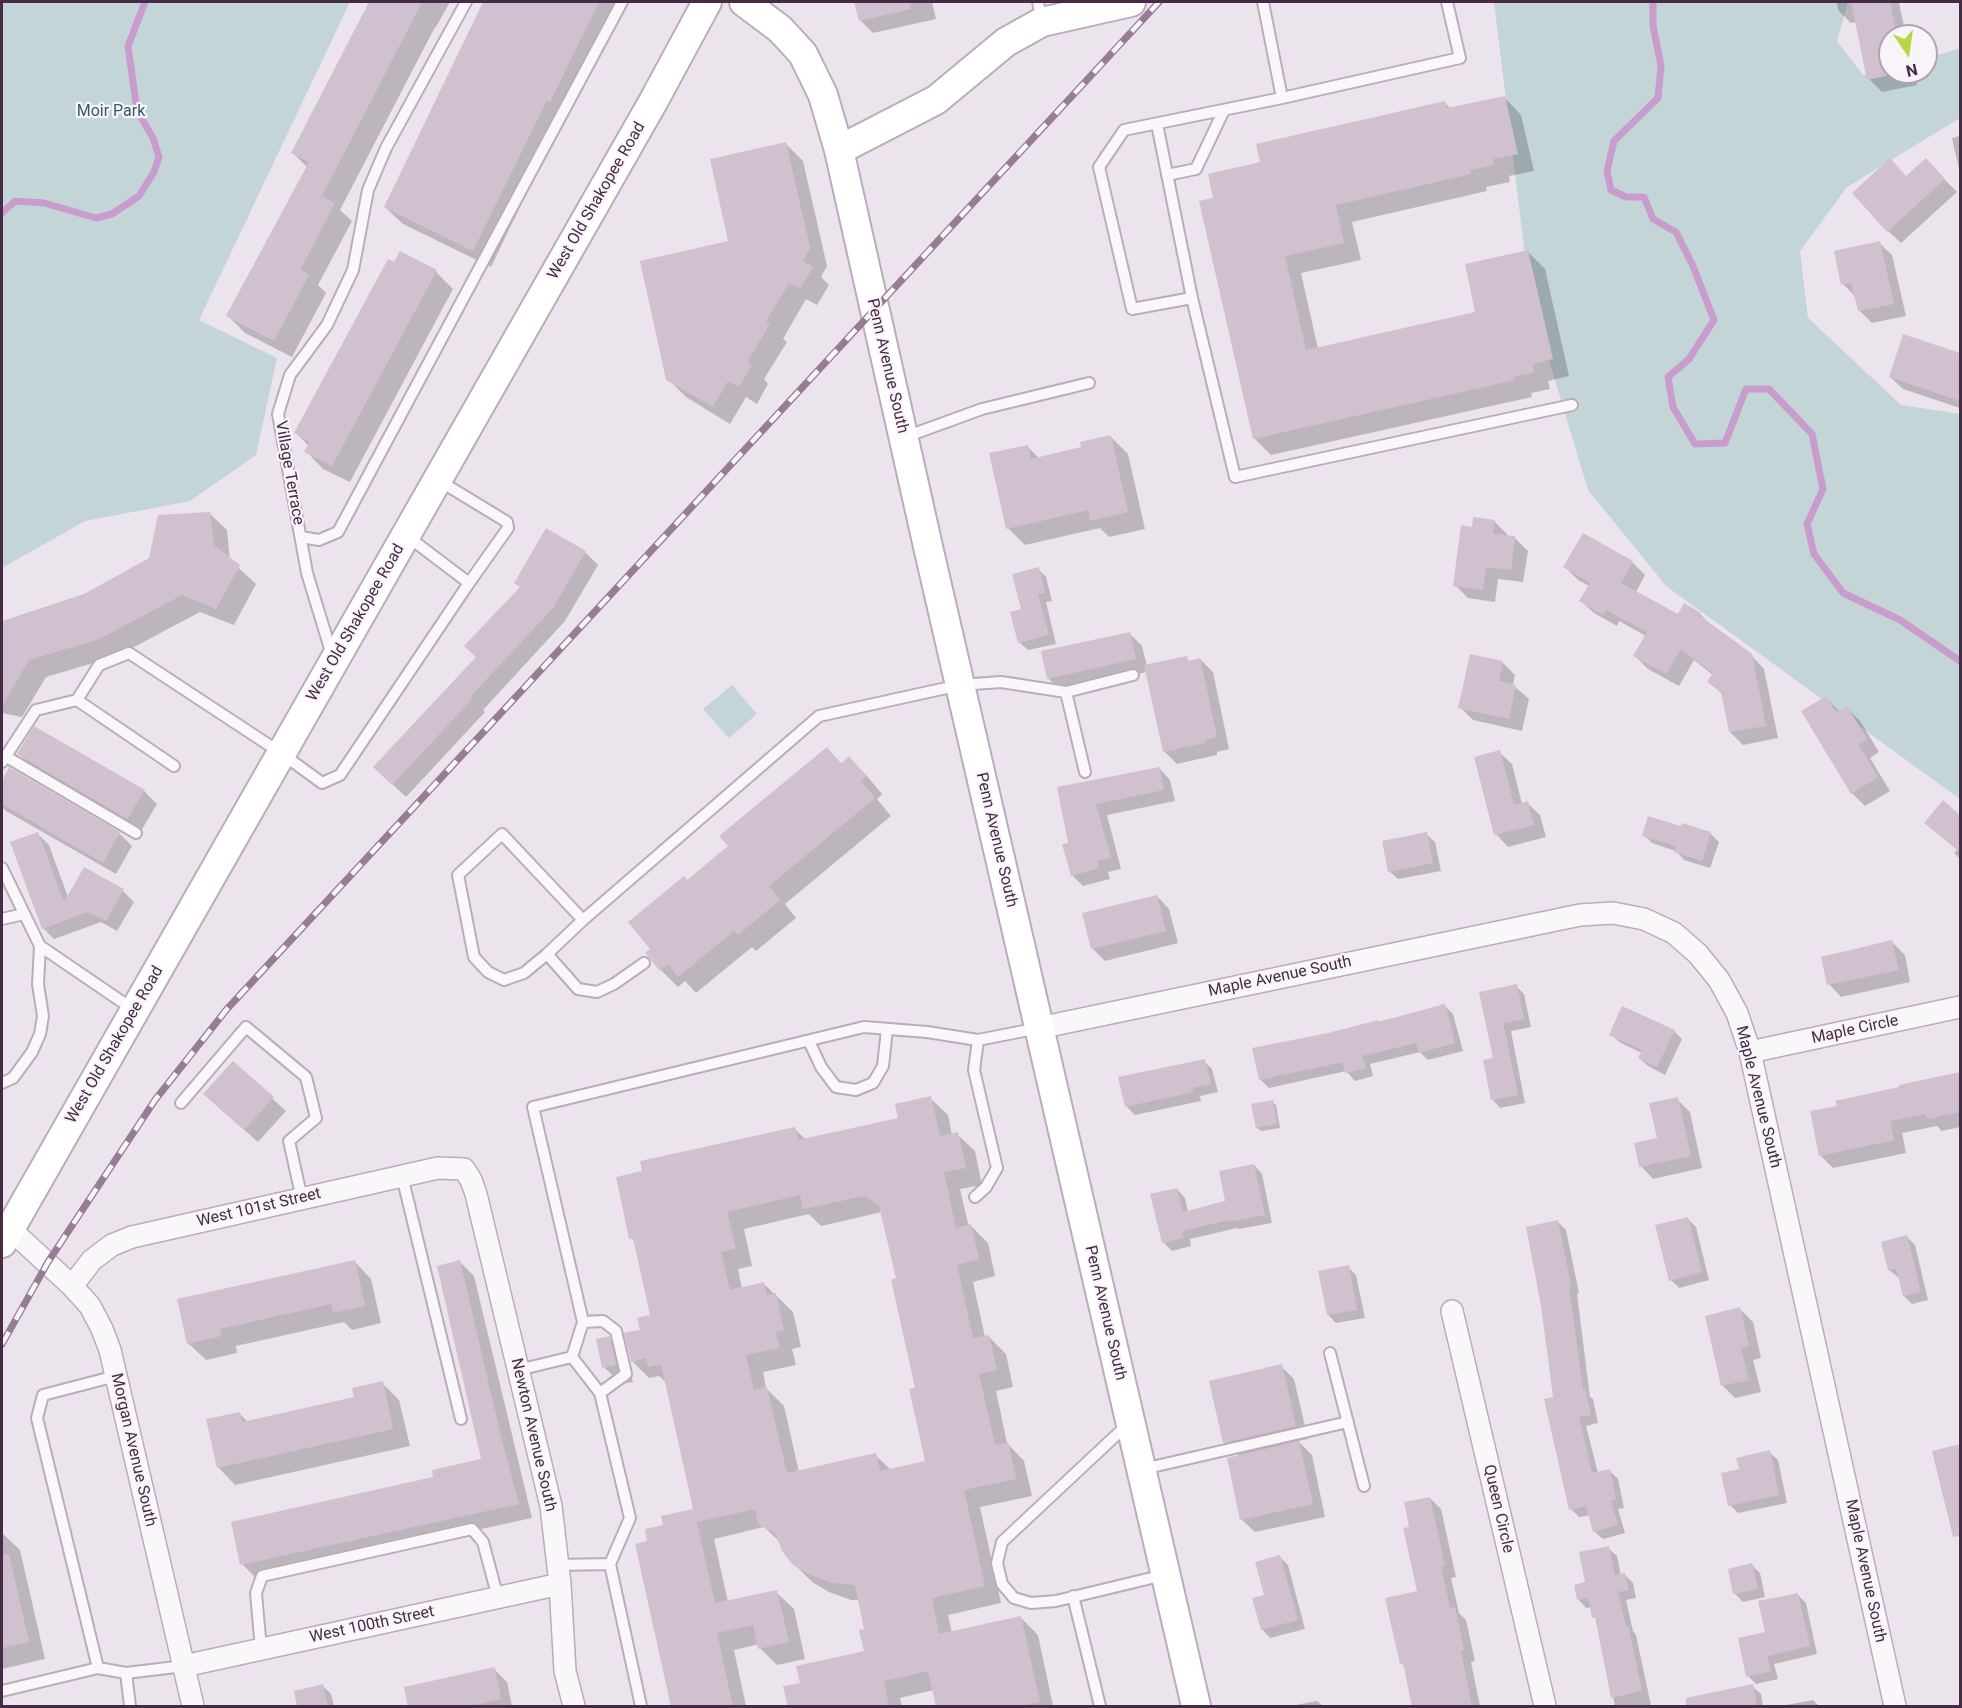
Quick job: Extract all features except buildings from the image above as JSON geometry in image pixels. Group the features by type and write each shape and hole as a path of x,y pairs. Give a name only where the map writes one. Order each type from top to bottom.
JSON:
{"main road":[{"name":"West Old Shakopee Road","path":"5,1236 653,102 707,2"},
{"name":"Penn Avenue South","path":"744,2 780,29 803,54 824,94 839,150 960,685 1197,1707"},
{"path":"839,150 936,100 1040,12 1131,2"}],"street":[{"name":"Maple Avenue South","path":"1039,1028 1580,915 1613,913 1644,919 1674,933 1698,954 1719,980 1737,1013 1750,1052 1895,1707"},
{"name":"Maple Circle","path":"1750,1052 1960,1007"},
{"name":"West 101st Street","path":"72,1286 92,1260 112,1245 132,1237 438,1168 464,1170"},
{"name":"Newton Avenue South","path":"464,1170 476,1194 551,1506 565,1671 574,1707"},
{"name":"Morgan Avenue South","path":"5,1236 72,1286 90,1306 102,1329 116,1376 193,1707"},
{"name":"Queen Circle","path":"1452,1311 1545,1707"},
{"name":"West 100th Street","path":"184,1666 498,1598 558,1575"}],"lane":[{"name":"Village Terrace","path":"334,661 307,573 278,414 290,375 327,325 353,270 368,190 386,148 466,2"},
{"path":"300,537 319,540 338,532 622,2"},
{"path":"1263,2 1282,98"},
{"path":"1192,298 1132,309 1099,167 1124,130 1282,98 1460,58 1447,2"},
{"path":"1167,175 1196,169 1224,110"},
{"path":"1157,124 1192,298 1235,477 1572,405"},
{"path":"903,437 982,409 1089,383"},
{"path":"136,832 3,759 36,710 77,700 99,665 129,653 281,753 322,783 340,775 508,528 507,522 438,479"},
{"path":"406,535 469,583"},
{"path":"583,920 502,834 458,875 474,957 488,972 504,980 524,973 547,954 583,920 819,716 960,685 1001,682 1066,692 1134,675"},
{"path":"1066,692 1085,772"},
{"path":"77,700 174,766"},
{"path":"2,868 40,946 135,1010"},
{"path":"2,919 24,914"},
{"path":"2,1083 13,1078 32,1053 40,1034 43,1016 38,984 40,946"},
{"path":"547,954 578,988 597,992 614,984 644,963"},
{"path":"181,1103 246,1027 306,1077 316,1118 289,1141 302,1198"},
{"path":"572,1357 583,1322 533,1107 864,1028 927,1032 978,1040 1039,1028"},
{"path":"809,1041 821,1067 836,1087 856,1090 873,1083 883,1066 887,1029"},
{"path":"975,1197 986,1187 997,1168 974,1070 978,1040"},
{"path":"402,1176 461,1419"},
{"path":"583,1322 603,1321 616,1331 626,1374 600,1394"},
{"path":"1330,1353 1364,1486"},
{"path":"518,1370 572,1357"},
{"path":"572,1357 600,1394 630,1518 610,1564 641,1707"},
{"path":"98,1668 37,1418 43,1395 116,1376"},
{"path":"1141,1470 1348,1422"},
{"path":"1130,1423 1002,1542 997,1563 1002,1584 1014,1598 1031,1603 1166,1575"},
{"path":"261,1649 256,1593 262,1576 472,1529 483,1542 498,1598"},
{"path":"558,1575 610,1564"},
{"path":"1073,1596 1100,1707"},
{"path":"2,1691 98,1668 126,1673 184,1666"},
{"path":"126,1673 130,1707"}],"green space":[{"name":"Moir Park","path":"2,2 350,2 199,320 277,358 256,455 190,501 85,521 2,568"},
{"path":"1494,2 1848,2 1837,41 1863,75 1878,71 1878,84 1938,84 1938,55 1960,48 1960,118 1847,187 1800,251 1808,318 1901,405 1960,414 1960,799 1666,586 1588,490 1530,297"},
{"path":"732,685 757,714 729,738 703,709"}],"waterway":[{"path":"2,213 15,201 44,203 96,218 112,214 139,196 154,172 159,157 153,138 137,110 128,46 145,2"},
{"path":"1653,2 1653,26 1661,66 1658,98 1614,141 1607,171 1611,190 1626,197 1644,197 1653,219 1676,232 1693,266 1714,320 1689,359 1668,377 1673,407 1695,444 1725,443 1746,389 1769,389 1812,434 1823,489 1807,524 1814,554 1843,593 1900,620 1960,661"}],"railway":[{"path":"2,1344 48,1262 155,1100 227,1009 1159,2"}]}
